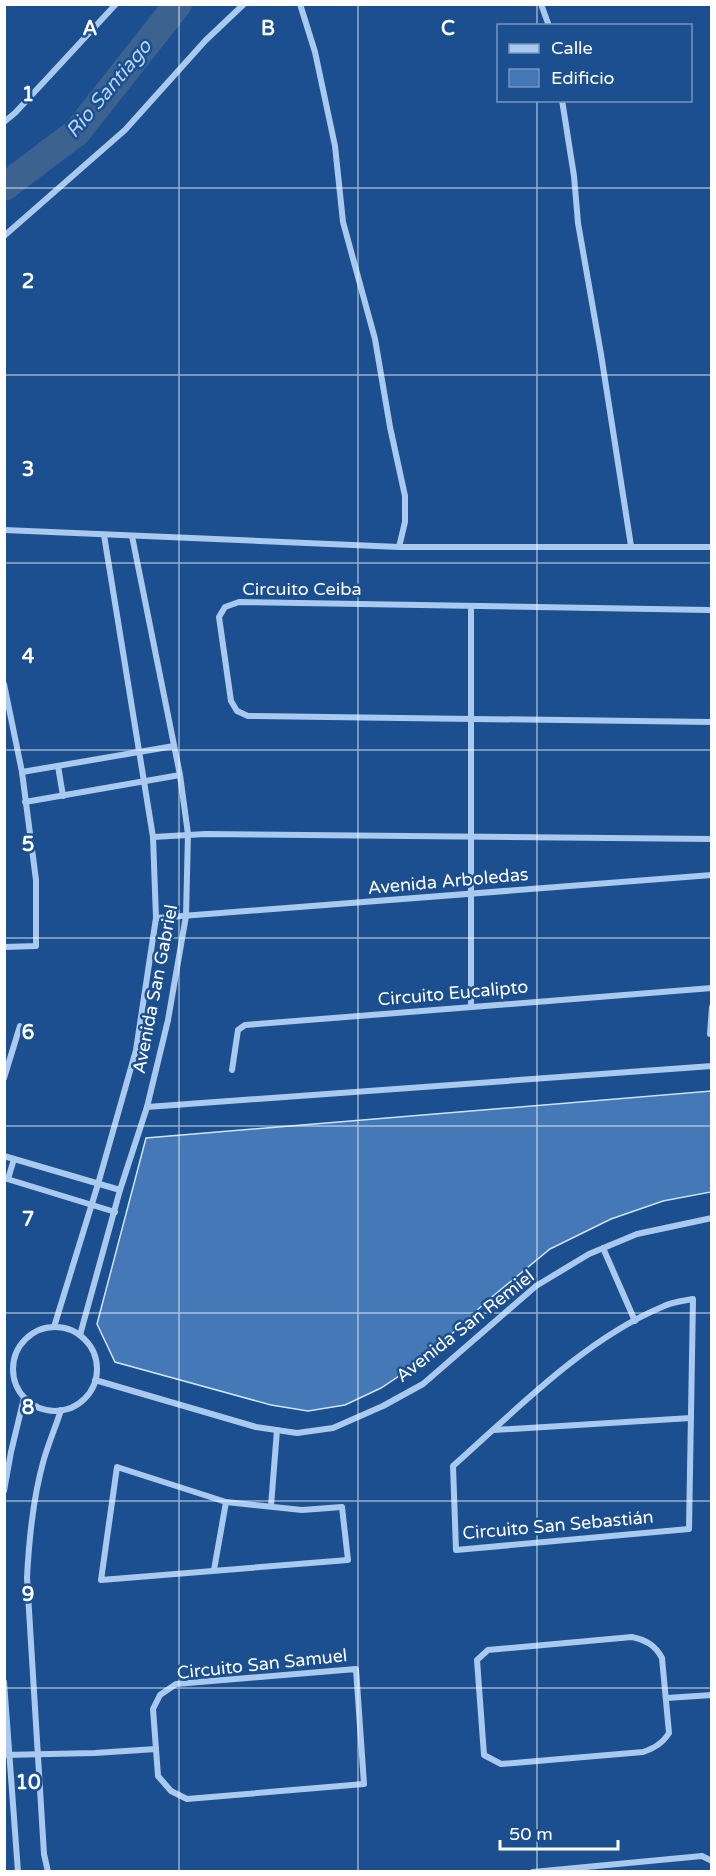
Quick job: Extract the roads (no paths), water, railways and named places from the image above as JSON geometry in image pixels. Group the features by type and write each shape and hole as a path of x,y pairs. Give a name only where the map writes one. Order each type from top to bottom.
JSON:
{"street":[{"path":"4,122 116,4"},
{"path":"4,236 125,130 205,41 244,4"},
{"path":"300,4 318,64 335,146 343,222 375,339 405,496 405,522 399,547"},
{"path":"541,4 548,24"},
{"path":"562,102 574,176 578,224 601,354 630,546"},
{"path":"4,530 399,547 711,547"},
{"name":"Avenida San Gabriel","path":"54,1327 136,1050 156,918 153,837 146,781 104,535"},
{"name":"Avenida San Gabriel","path":"80,1335 120,1190 147,1107 168,1020 186,916 188,834 180,775 132,536"},
{"name":"Circuito Ceiba","path":"711,611 239,603 225,607 219,617 231,701 237,711 248,716 711,722"},
{"path":"471,606 471,1007"},
{"path":"4,684 22,772 36,880 36,946 4,947"},
{"path":"22,772 174,746"},
{"path":"58,766 63,796"},
{"path":"26,802 180,775"},
{"name":"Avenida Arboledas","path":"153,837 188,834 711,839"},
{"name":"Avenida Arboledas","path":"156,918 711,875"},
{"name":"Circuito Eucalipto","path":"232,1070 238,1030 245,1025 711,988"},
{"path":"710,1034 711,1007"},
{"path":"4,1078 20,1026"},
{"path":"4,1052 12,1052"},
{"path":"147,1107 711,1066"},
{"path":"4,1156 120,1190"},
{"path":"14,1159 6,1179 115,1212"},
{"name":"Avenida San Remiel","path":"95,1380 256,1427 297,1432 333,1428 423,1384 536,1286 589,1254 637,1234 711,1218"},
{"path":"603,1248 635,1321"},
{"name":"Circuito San Sebastián","path":"693,1299 689,1528 456,1550 453,1466 556,1374 613,1333 635,1321 663,1306 693,1299"},
{"path":"54,1327 68,1329 80,1335 90,1346 96,1358 95,1380 86,1398 62,1410 48,1410 35,1406 24,1398 16,1386 12,1373 13,1360 18,1347 28,1336 40,1329 54,1327"},
{"path":"4,1357 13,1360"},
{"path":"4,1491 24,1398"},
{"path":"48,1872 44,1854 29,1626 28,1544 44,1458 62,1410"},
{"path":"494,1430 691,1418"},
{"path":"271,1506 277,1430"},
{"path":"117,1467 226,1502 302,1510 342,1507 348,1560 101,1580 117,1467"},
{"path":"214,1570 226,1502"},
{"path":"632,1637 645,1640 662,1659 667,1698 669,1733 664,1741 654,1748 643,1752 501,1764 484,1755 477,1660 488,1650 632,1637"},
{"name":"Circuito San Samuel","path":"356,1669 364,1784 187,1799 171,1791 159,1776 156,1749 153,1709 160,1695 176,1684 356,1669"},
{"path":"4,1682 7,1755 18,1872"},
{"path":"667,1698 711,1695"},
{"path":"7,1755 156,1749"},
{"path":"533,1872 702,1856 711,1861"}],"waterway":[{"name":"Rio Santiago","path":"4,187 77,132 178,4"}]}
